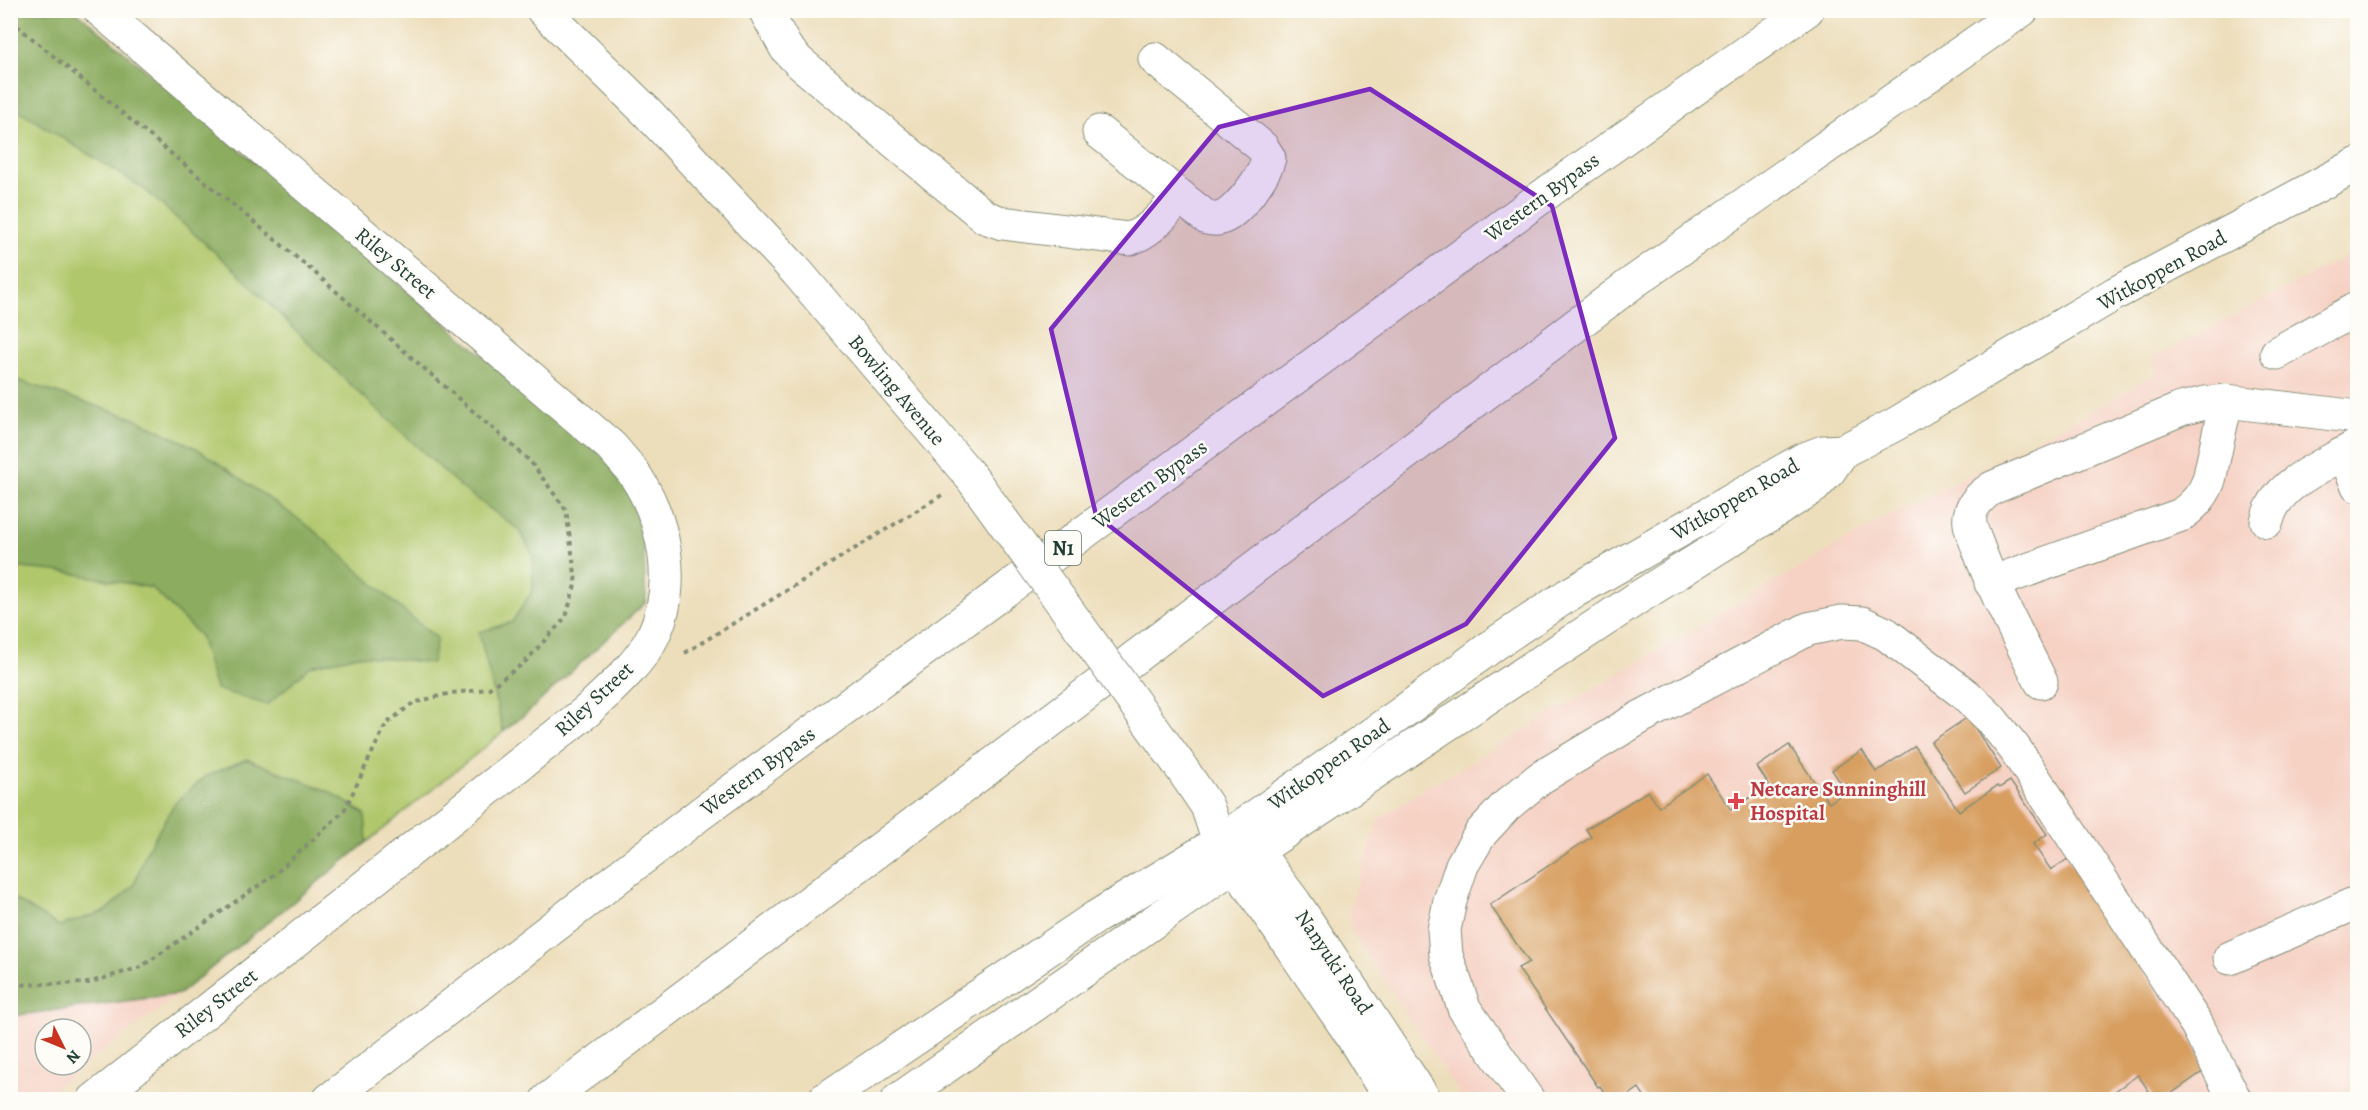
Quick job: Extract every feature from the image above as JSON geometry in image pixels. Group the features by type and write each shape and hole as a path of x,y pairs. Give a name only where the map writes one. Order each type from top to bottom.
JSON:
{"main road":[{"name":"Riley Street","path":"94,1100 586,711 632,666 652,638 662,613 667,584 665,557 658,523 648,497 634,474 612,447 100,10"},
{"name":"Bowling Avenue","path":"543,10 647,112 797,272 971,477 1237,846"},
{"path":"765,10 786,48 799,62 985,217 1002,223 1129,239 1144,234 1156,224 1180,196"},
{"name":"Western Bypass","path":"329,1100 700,814 1566,179 1807,10"},
{"path":"547,1100 1632,283 2022,10"},
{"path":"1098,132 1207,218 1219,220 1231,214 1266,170 1269,158 1262,147 1155,59"},
{"name":"Witkoppen Road","path":"898,1100 1237,846 1389,722 1496,643 1568,595 1802,460 1823,452 1843,451 1894,425 2116,293 2358,164"},
{"path":"2277,353 2358,308"},
{"path":"2041,681 1991,583 1969,519 1972,508 1983,494 1992,488 2181,409 2205,403 2226,401 2358,417"},
{"path":"1991,583 2181,515 2189,509 2205,492 2226,401"},
{"path":"2267,521 2270,508 2284,490 2351,450 2358,486"},
{"path":"1528,1100 1464,1008 1446,955 1444,930 1450,900 1462,865 1480,833 1506,806 1540,778 1641,717 1808,629 1842,622 1862,623 1886,634 1966,695 1990,718 2015,749 2197,1025 2235,1100"},
{"name":"Witkoppen Road","path":"824,1100 1095,917 1237,846"},
{"name":"Nanyuki Road","path":"1237,846 1391,1100"},
{"name":"Nanyuki Road","path":"1237,846 1295,903 1425,1100"},
{"path":"2230,958 2358,902"}],"path":[{"path":"10,20 307,266 530,461 566,510 576,581 566,617 524,663 488,689 451,693 413,703 386,723 344,811 274,875 141,968 88,983 10,986"}],"highlighted area":[{"path":"1370,89 1552,206 1615,438 1466,624 1323,696 1096,515 1051,329 1219,127"}],"shaded area":[{"path":"2357,250 2357,1099 1463,1099 1351,931 1349,910 1378,820 1423,790 1422,788 1436,780 1438,782 1651,654 1883,519 2092,411 2158,372 2152,359"},
{"path":"179,994 93,1059 93,1017 33,1017 33,1077 69,1077 40,1099 11,1099 10,1016"}],"green space":[{"path":"10,11 76,11 646,602 527,713 179,994 11,1016"},
{"path":"10,11 76,11 641,489 646,602 527,713 503,731 479,632 512,622 533,590 533,556 519,530 462,488 350,384 237,272 143,188 11,106"},
{"path":"11,378 136,419 198,449 311,528 437,638 432,663 358,655 311,666 267,705 216,689 200,636 152,588 65,572 11,567"},
{"path":"247,759 330,792 365,814 367,842 179,994 11,1016 11,897 59,926 106,911 134,885 146,852 175,803 206,776"}],"building":[{"path":"1968,717 2001,768 1965,792 1931,742"},
{"path":"1789,745 1829,803 1848,790 1844,788 1832,770 1862,750 1876,772 1915,746 1959,811 1997,786 1999,788 2010,781 2047,834 2033,844 2051,870 2068,859 2208,1068 2162,1100 2155,1100 2138,1075 2102,1100 1647,1100 1639,1088 1622,1100 1609,1100 1518,968 1529,962 1490,905 1591,837 1586,829 1648,791 1659,807 1707,774 1731,810 1769,785 1757,767"}],"place":[{"name":"Netcare Sunninghill Hospital","path":"1736,801"}]}
